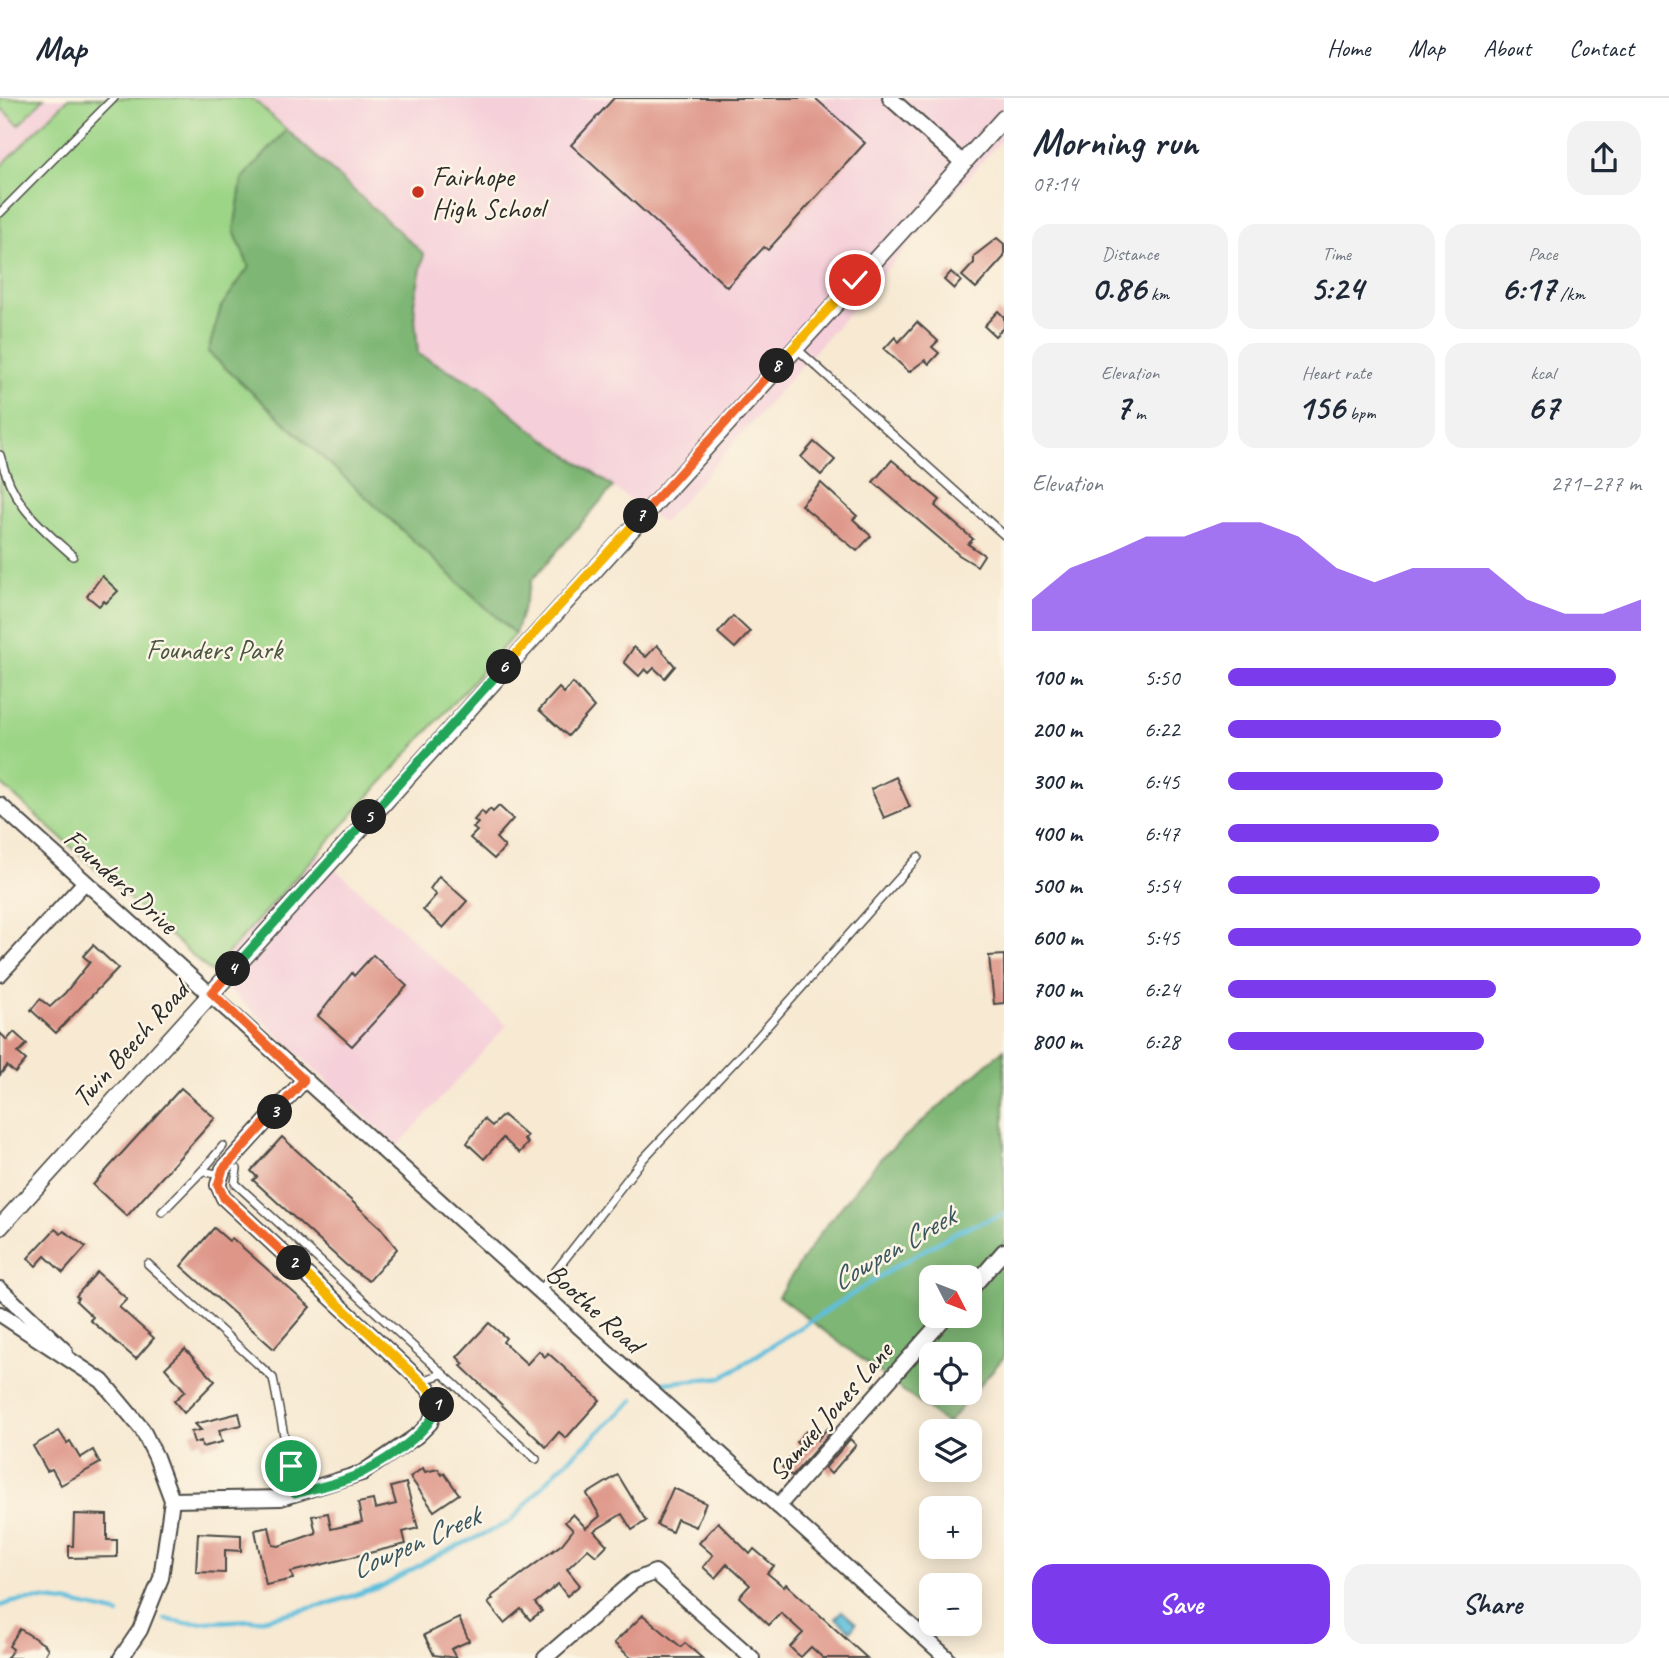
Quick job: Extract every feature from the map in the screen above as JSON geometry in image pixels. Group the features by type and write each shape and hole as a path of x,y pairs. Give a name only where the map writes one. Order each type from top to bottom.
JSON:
{"street":[{"path":"890,98 962,162"},
{"name":"Twin Beech Road","path":"0,1227 1004,118"},
{"name":"Founders Drive","path":"0,804 84,883 212,993"},
{"path":"0,974 84,883"},
{"name":"Boothe Road","path":"212,993 304,1080 947,1658"},
{"path":"172,1500 238,1502 281,1499 362,1473 418,1435 430,1423 437,1403 421,1381 224,1198 218,1185 223,1169 304,1080"},
{"path":"982,1276 1004,1251"},
{"path":"0,1289 42,1326 76,1362"},
{"path":"0,1314 23,1332 76,1362 102,1381 142,1429 172,1500 160,1578 152,1605 121,1658"},
{"name":"Samuel Jones Lane","path":"778,1506 935,1328"},
{"path":"545,1658 634,1581 654,1572 752,1658"}],"lane":[{"path":"0,213 114,98"},
{"path":"794,347 1004,535"},
{"path":"0,455 15,499 33,521 73,555"},
{"path":"539,1292 643,1160 755,1040 918,857"},
{"path":"162,1212 223,1146"},
{"path":"237,1169 235,1183 536,1459"},
{"path":"202,1171 221,1175"},
{"path":"148,1264 273,1378 295,1494"},
{"path":"421,1381 442,1374"}],"shaded area":[{"path":"0,98 69,98 1,168 0,167"},
{"path":"252,98 1004,98 1004,137 663,523 531,429 481,387 418,354 414,303 424,254"},
{"path":"318,853 507,1025 397,1147 211,972"}],"green space":[{"path":"0,98 44,98 19,125 0,107"},
{"name":"Founders Park","path":"69,98 252,98 287,130 242,179 234,231 249,267 221,307 208,352 515,634 211,972 0,783 0,167"},
{"path":"287,130 424,254 414,303 418,354 481,387 531,429 613,487 532,580 515,634 208,352 221,307 249,267 234,231 242,179"},
{"path":"1004,1049 1004,1357 982,1383 982,1342 919,1342 919,1403 778,1296 821,1232 881,1158"},
{"path":"922,1405 963,1405 951,1419 940,1419"}],"water":[{"path":"842,1611 856,1623 851,1631 836,1618"}],"building":[{"path":"614,98 815,98 865,143 768,250 764,247 727,287 571,145"},
{"path":"997,238 1004,244 1004,257 976,288 962,276 974,263 974,256"},
{"path":"951,272 961,281 954,289 944,280"},
{"path":"998,311 1004,317 1004,327 995,336 984,326"},
{"path":"917,322 938,341 932,347 939,353 929,364 925,360 909,372 884,349 895,337 899,342"},
{"path":"814,442 835,460 821,475 801,457"},
{"path":"892,460 940,500 935,506 973,539 968,544 984,555 977,566 959,555 873,482"},
{"path":"821,483 857,516 853,519 871,536 857,551 801,505"},
{"path":"102,576 118,591 99,606 87,596"},
{"path":"733,616 750,632 735,648 718,633"},
{"path":"657,645 675,666 665,678 654,668 649,673 645,669 639,676 624,662 634,647 646,657"},
{"path":"573,683 594,707 568,736 539,710 559,688 564,693"},
{"path":"896,777 910,807 884,818 871,789"},
{"path":"499,806 513,819 496,838 505,847 494,859 470,838 477,831 473,828 478,823 474,820 482,811 485,815 490,809 493,812"},
{"path":"439,876 467,901 443,928 423,910 436,895 430,889"},
{"path":"93,945 118,968 56,1033 31,1010 40,999 50,1007 65,993 90,962 83,956"},
{"path":"373,955 407,986 352,1046 318,1016 352,973 354,976"},
{"path":"1004,955 1004,1003 994,1004 989,956"},
{"path":"14,1032 27,1044 18,1053 26,1060 15,1073 7,1066 0,1075 0,1033 7,1040"},
{"path":"181,1088 215,1118 127,1216 93,1185"},
{"path":"503,1115 527,1136 524,1139 528,1143 519,1153 503,1138 484,1159 467,1143 484,1119 492,1126"},
{"path":"282,1137 380,1227 397,1249 369,1281 346,1265 253,1180 257,1177 251,1171"},
{"path":"214,1228 229,1241 232,1238 310,1307 274,1349 181,1266"},
{"path":"55,1229 61,1234 64,1231 86,1247 63,1273 45,1256 36,1266 28,1258"},
{"path":"97,1272 127,1299 119,1307 154,1338 136,1359 90,1320 93,1317 76,1301 76,1296"},
{"path":"489,1323 506,1338 503,1342 527,1364 539,1351 545,1357 548,1353 600,1400 566,1438 559,1432 546,1447 461,1366 464,1364 457,1357"},
{"path":"185,1349 215,1381 184,1413 174,1401 185,1391 165,1368"},
{"path":"239,1413 242,1425 219,1430 222,1442 202,1447 201,1441 194,1443 191,1432 201,1430 195,1424"},
{"path":"828,1428 832,1431 792,1476 782,1467 800,1446 796,1442 806,1431 817,1440"},
{"path":"59,1431 67,1443 70,1441 80,1458 93,1450 100,1463 61,1485 52,1469 47,1471 33,1446"},
{"path":"850,1439 856,1445 831,1474 825,1468"},
{"path":"423,1468 425,1472 438,1469 442,1475 444,1473 459,1494 434,1511 410,1477"},
{"path":"618,1475 646,1521 632,1530 622,1514 594,1531 607,1545 596,1556 588,1549 567,1569 580,1585 567,1596 558,1584 535,1603 542,1611 530,1620 521,1609 504,1623 488,1603 493,1599 491,1597 562,1544 573,1530 565,1522 573,1514 586,1528 600,1516 587,1494"},
{"path":"406,1483 418,1528 403,1532 406,1544 291,1572 293,1579 266,1585 255,1530 269,1527 273,1545 279,1546 316,1533 312,1516 328,1513 331,1529 362,1522 358,1503 373,1500 375,1509 396,1504 391,1487"},
{"path":"673,1488 706,1503 696,1527 677,1519 672,1532 657,1525"},
{"path":"74,1514 107,1515 107,1540 117,1540 117,1557 69,1558 69,1546 73,1546"},
{"path":"718,1522 750,1554 754,1549 774,1566 767,1573 784,1587 786,1584 867,1658 823,1658 811,1647 801,1657 795,1652 790,1647 803,1633 781,1613 769,1625 739,1597 750,1585 727,1564 715,1578 703,1567 713,1555 699,1543"},
{"path":"198,1533 241,1535 241,1551 225,1550 225,1573 196,1572"},
{"path":"643,1615 681,1647 685,1643 702,1658 631,1658 614,1643"},
{"path":"459,1618 469,1641 451,1649 456,1658 434,1655 424,1635"},
{"path":"20,1629 45,1645 48,1649 43,1658 7,1658 13,1649 9,1646"}],"waterway":[{"name":"Cowpen Creek","path":"654,1384 723,1377 898,1265 960,1230 1004,1214"},
{"name":"Cowpen Creek","path":"165,1619 184,1623 259,1620 324,1605 383,1586 434,1557 510,1522 557,1470 634,1400"},
{"name":"Cowpen Creek","path":"0,1606 29,1600 59,1601 119,1614"}],"place":[{"name":"Fairhope High School","path":"418,192"}],"route":[{"path":"291,1466 295,1494 362,1473 418,1435 430,1423 437,1403 428,1388 224,1198 218,1185 223,1169 304,1080 212,993 855,280"}]}
